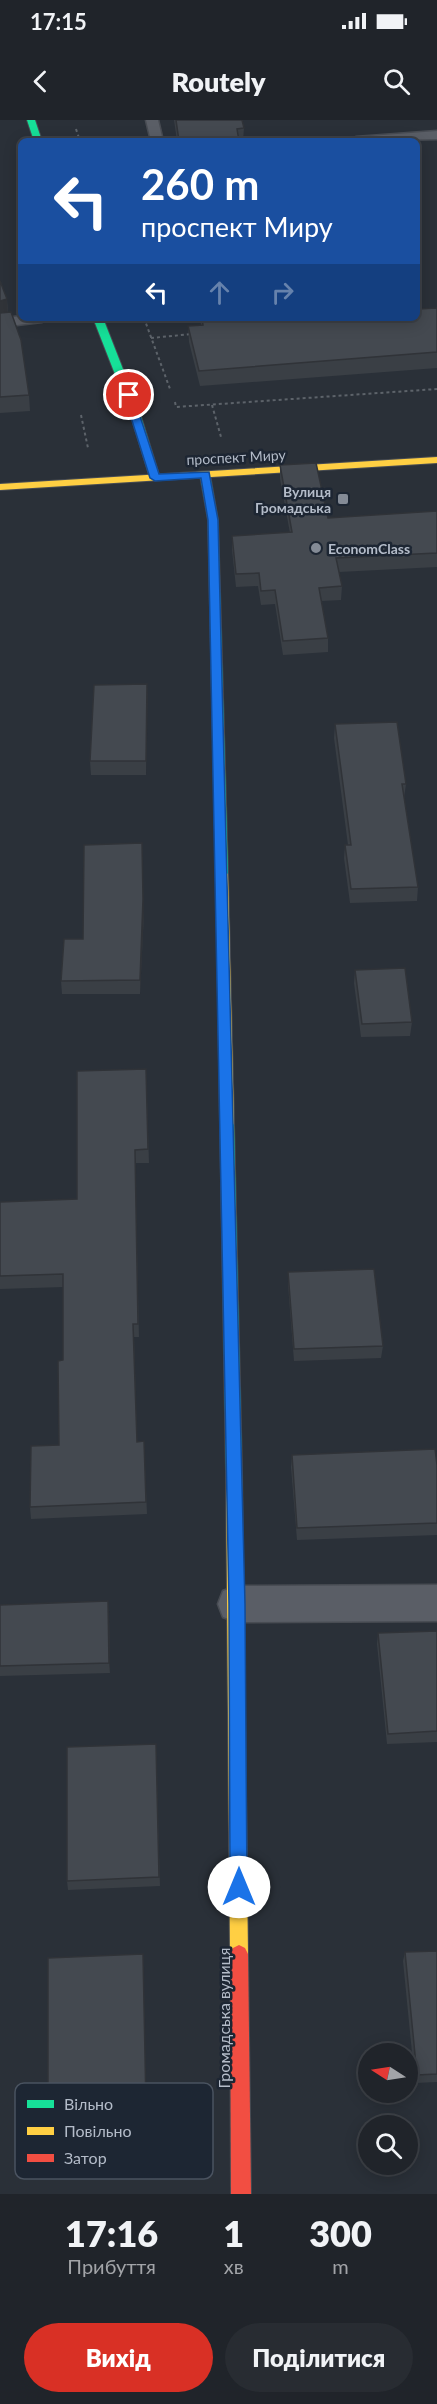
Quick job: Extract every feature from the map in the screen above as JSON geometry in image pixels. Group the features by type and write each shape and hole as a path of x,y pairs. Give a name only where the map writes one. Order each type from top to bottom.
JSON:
{"street":[{"path":"31,120 37,138"},
{"path":"99,321 134,411 155,478"},
{"name":"проспект Миру","path":"0,487 437,460"},
{"name":"Громадська вулиця","path":"205,474 213,520 220,756 237,1604 241,2194"},
{"path":"237,1604 437,1603"}],"lane":[{"path":"152,120 156,138"},
{"path":"396,138 437,135"},
{"path":"0,323 18,321"}],"path":[{"path":"145,321 176,406 437,389"},
{"path":"151,338 196,334"},
{"path":"213,405 220,437"}],"building":[{"path":"176,120 242,120 244,128 237,129 238,138 179,138"},
{"path":"0,281 7,299 0,301"},
{"path":"437,308 437,352 199,371 188,326 203,325 202,321 420,321 420,309"},
{"path":"11,312 21,340 29,395 0,397 0,313"},
{"path":"316,463 328,518 437,511 437,553 336,558 342,586 319,588 328,638 283,641 275,590 261,591 259,573 236,574 232,536 292,532 280,465"},
{"path":"147,684 146,761 90,761 94,685"},
{"path":"397,722 406,784 402,784 418,887 351,889 345,845 351,845 335,724"},
{"path":"142,843 143,899 140,980 61,981 64,939 83,939 84,845"},
{"path":"405,968 412,1022 362,1024 355,970"},
{"path":"146,1069 148,1149 135,1150 138,1324 133,1324 137,1442 144,1441 146,1502 30,1507 31,1446 59,1445 58,1361 63,1360 63,1274 0,1276 0,1202 77,1199 77,1071"},
{"path":"374,1269 383,1346 294,1349 288,1272"},
{"path":"435,1449 437,1523 297,1528 292,1455"},
{"path":"108,1601 109,1663 0,1666 0,1605"},
{"path":"437,1631 437,1731 388,1734 378,1633"},
{"path":"156,1744 159,1877 67,1881 67,1747"},
{"path":"437,1951 437,2074 418,2075 418,2043 414,2043 405,1952"},
{"path":"143,1954 146,2083 48,2083 48,1958"}],"traffic: fast":[{"path":"31,120 37,138"},
{"path":"99,321 134,410 155,478"},
{"path":"205,475 213,520 222,874"},
{"path":"227,1124 234,1472"}],"traffic: slow":[{"path":"0,487 437,460"},
{"path":"222,874 227,1124"},
{"path":"234,1472 239,1954"}],"traffic: jam":[{"path":"239,1954 241,2194"}],"place":[{"name":"Вулиця Громадська","path":"343,499"},
{"name":"EconomClass","path":"316,548"}],"route":[{"path":"129,395 155,478 205,474 213,520 237,1604 239,1887"}]}
